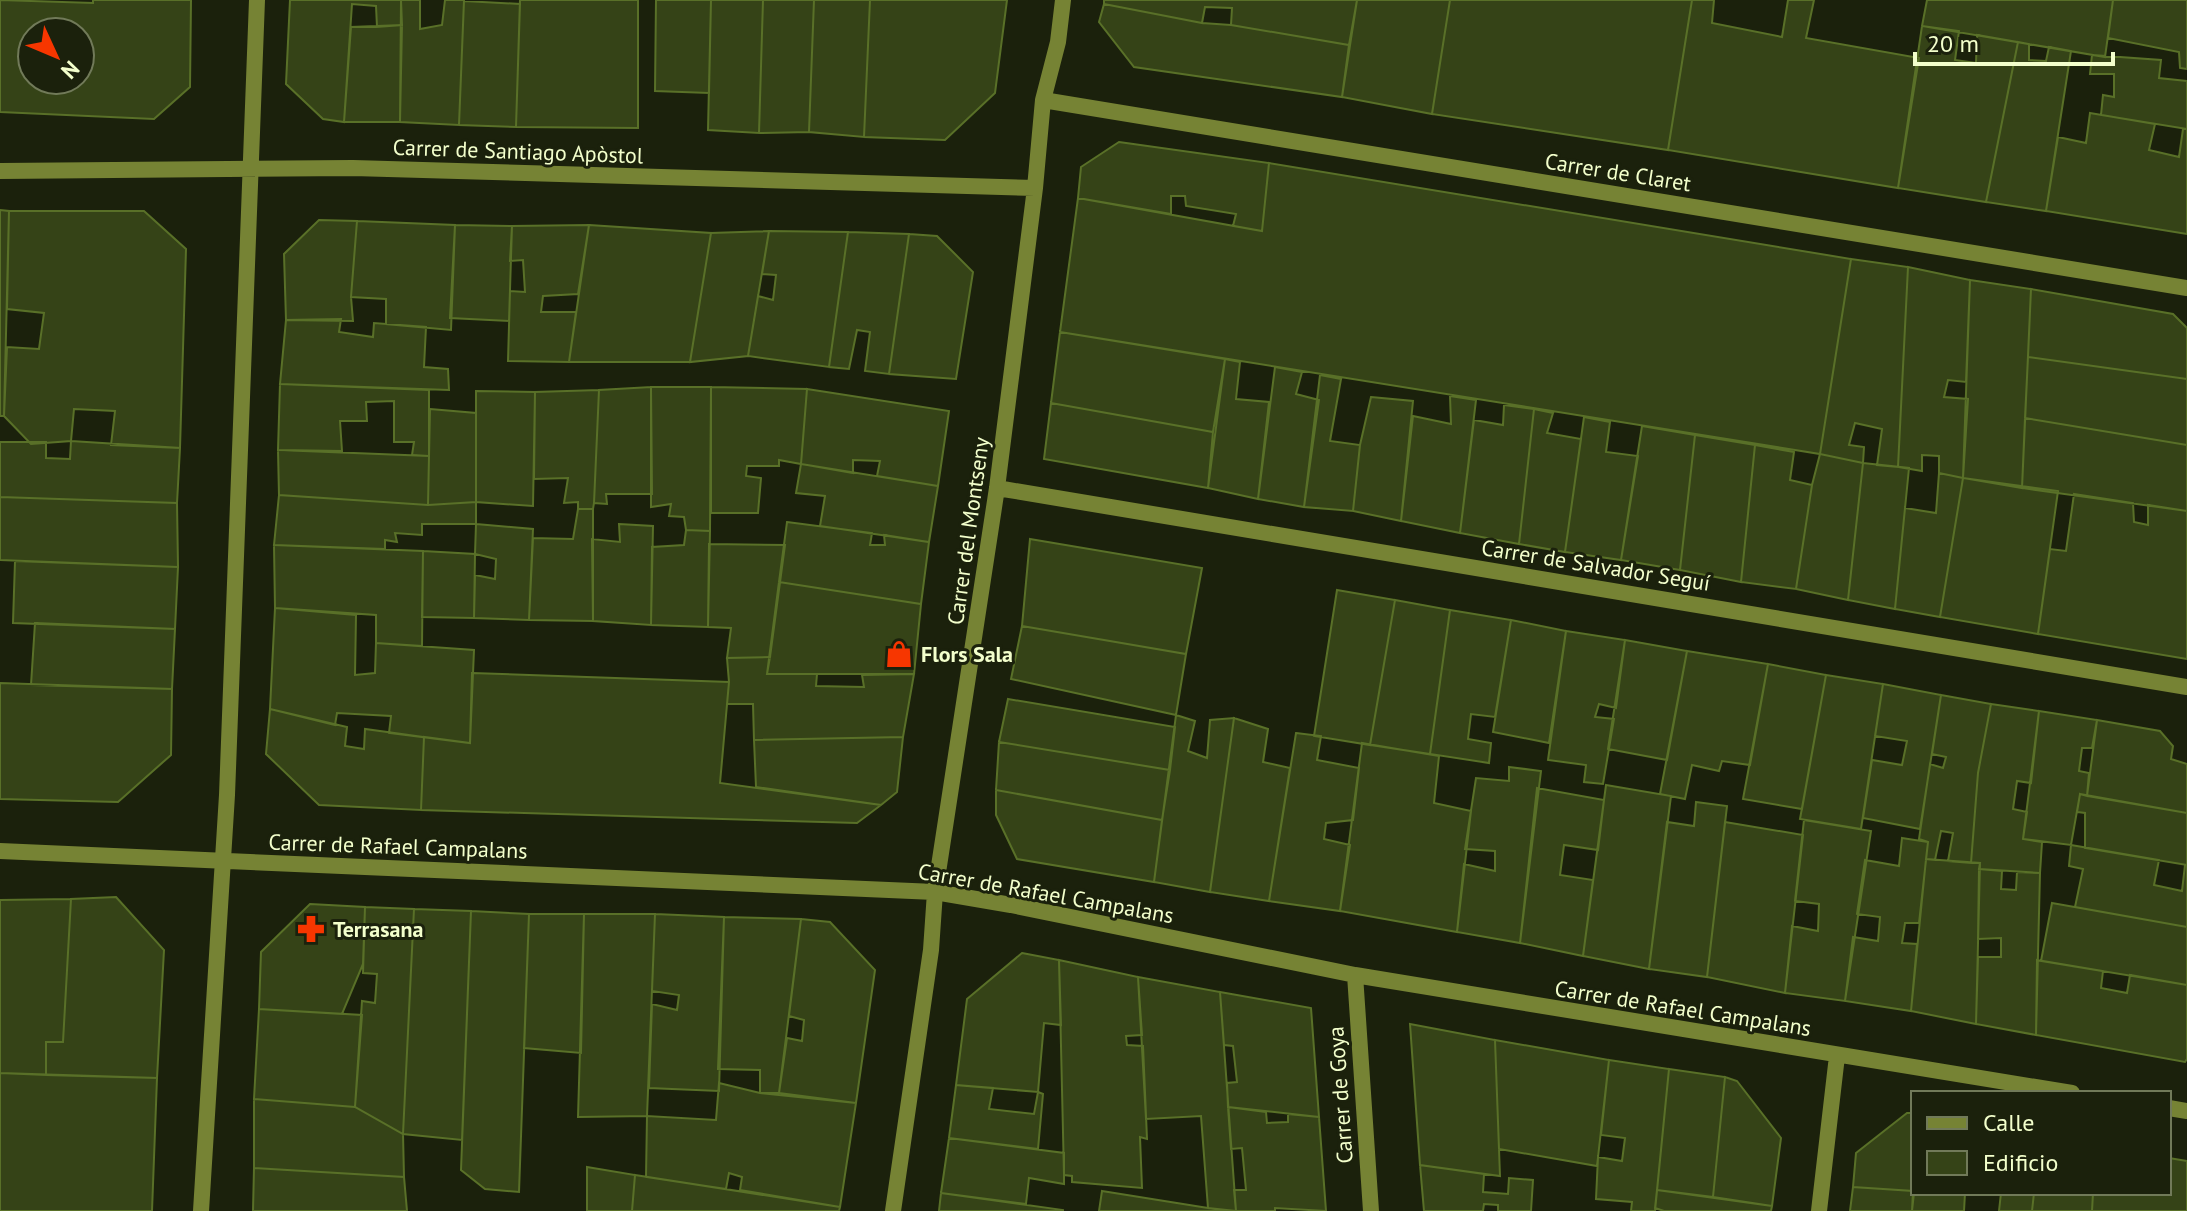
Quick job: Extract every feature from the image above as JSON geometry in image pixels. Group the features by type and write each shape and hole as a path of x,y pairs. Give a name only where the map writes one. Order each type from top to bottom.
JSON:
{"street":[{"path":"201,1211 224,862 257,0"},
{"name":"Carrer del Montseny","path":"893,1211 931,950 935,892 997,488 1035,188 1043,100 1058,42 1063,0"},
{"name":"Carrer de Claret","path":"1043,100 2187,288"},
{"name":"Carrer de Santiago Apòstol","path":"0,171 353,168 1035,188"},
{"name":"Carrer de Salvador Seguí","path":"997,488 2187,687"},
{"name":"Carrer de Rafael Campalans","path":"0,851 935,892 1355,975 2059,1091"},
{"name":"Carrer de Goya","path":"1355,975 1371,1211"},
{"path":"1819,1211 1837,1056"}],"building":[{"path":"0,0 93,3 93,0 191,0 190,87 154,119 0,112"},
{"path":"290,0 401,0 402,25 377,27 376,6 352,4 344,122 323,119 286,84"},
{"path":"401,0 420,0 420,29 442,25 445,0 464,0 459,125 400,122"},
{"path":"520,0 638,0 638,128 516,127"},
{"path":"656,0 711,0 709,93 655,91"},
{"path":"711,0 763,0 759,133 708,130"},
{"path":"763,0 814,0 809,132 759,133"},
{"path":"814,0 870,0 864,137 809,132"},
{"path":"870,0 1007,0 995,93 945,140 864,137"},
{"path":"1104,0 1357,0 1349,45 1231,25 1232,8 1205,7 1202,23 1104,4"},
{"path":"1357,0 1450,0 1432,114 1342,97"},
{"path":"1450,0 1692,0 1668,150 1432,114"},
{"path":"1692,0 1714,0 1712,23 1782,37 1788,0 1814,0 1806,38 1919,58 1898,188 1668,150"},
{"path":"1927,0 2113,0 2105,57 1922,26"},
{"path":"2113,0 2187,0 2187,69 2180,68 2179,52 2108,38"},
{"path":"464,1 520,4 516,127 459,125"},
{"path":"1104,4 1202,23 1349,45 1342,97 1134,67 1099,22"},
{"path":"402,25 400,122 344,122 351,27"},
{"path":"1922,26 1959,31 1955,60 1976,63 1977,35 2018,42 1986,202 1898,188"},
{"path":"2018,42 2029,44 2029,60 2046,61 2049,47 2071,51 2046,211 1986,202"},
{"path":"2092,55 2161,60 2159,78 2187,81 2187,129 2101,115 2103,95 2114,97 2114,74 2090,74"},
{"path":"2090,113 2155,124 2149,150 2179,157 2183,129 2187,129 2187,234 2046,211 2058,137 2086,143"},
{"path":"1119,142 1269,163 1262,231 1233,226 1236,214 1186,206 1185,196 1171,196 1171,214 1078,198 1081,167"},
{"path":"1269,163 1851,259 1820,454 1060,332 1078,198 1262,231"},
{"path":"0,210 9,211 4,416 0,416"},
{"path":"9,211 144,211 186,249 180,448 111,445 115,411 74,409 71,441 31,444 4,416 7,347 39,349 44,313 7,309"},
{"path":"319,220 357,221 351,297 353,321 286,320 284,254"},
{"path":"357,221 455,225 451,330 386,324 386,299 351,297"},
{"path":"455,225 512,226 509,321 450,318"},
{"path":"589,225 711,233 690,362 569,362"},
{"path":"589,225 578,294 543,296 541,312 576,312 569,362 508,361 510,291 525,292 523,260 510,261 512,226"},
{"path":"769,231 748,356 690,362 711,233"},
{"path":"769,231 848,232 829,367 748,356 758,296 773,300 776,275 762,274"},
{"path":"848,232 909,234 889,374 865,371 870,332 857,330 849,369 829,367"},
{"path":"909,234 937,236 973,272 956,379 889,374"},
{"path":"1851,259 1908,267 1898,467 1877,465 1882,429 1855,423 1849,445 1864,447 1863,463 1820,454"},
{"path":"1908,267 1970,280 1966,382 1948,380 1944,397 1968,399 1963,478 1939,473 1939,456 1922,455 1922,471 1898,467"},
{"path":"1970,280 2031,289 2022,488 1963,478"},
{"path":"2031,289 2173,314 2187,328 2187,379 2028,357"},
{"path":"341,319 339,332 373,337 374,323 426,327 424,367 448,369 449,390 280,384 286,320"},
{"path":"1060,332 1225,359 1213,432 1051,403"},
{"path":"2028,357 2187,379 2187,445 2025,418"},
{"path":"1225,359 1240,362 1236,399 1269,402 1258,499 1208,488"},
{"path":"1275,367 1302,372 1296,394 1319,400 1304,507 1258,499"},
{"path":"1320,375 1341,379 1330,441 1360,445 1353,511 1304,507"},
{"path":"280,384 429,390 429,456 412,455 414,442 394,442 394,401 366,402 367,421 340,421 342,451 278,450"},
{"path":"651,387 711,387 710,531 686,530 684,517 669,516 671,504 651,507"},
{"path":"651,387 652,494 606,494 607,504 594,503 599,390"},
{"path":"711,387 807,389 801,464 779,460 779,466 747,466 746,476 761,478 758,513 711,513"},
{"path":"807,389 949,411 938,486 877,476 880,461 853,460 853,473 801,464"},
{"path":"599,390 593,509 578,509 578,502 564,503 568,478 534,479 535,392"},
{"path":"476,391 535,392 533,506 476,502"},
{"path":"1450,396 1476,400 1460,533 1401,521 1413,416 1451,424"},
{"path":"1371,397 1413,401 1401,521 1353,511 1360,445"},
{"path":"1051,403 1213,432 1208,488 1044,459"},
{"path":"1504,405 1534,409 1519,544 1460,533 1474,420 1503,425"},
{"path":"430,409 476,413 476,502 428,505"},
{"path":"1534,409 1553,413 1547,433 1581,439 1565,552 1519,544"},
{"path":"1584,417 1610,422 1606,452 1638,456 1621,560 1565,552"},
{"path":"2025,418 2187,445 2187,511 2022,488"},
{"path":"1642,426 1695,435 1680,570 1621,560"},
{"path":"1695,435 1755,445 1741,582 1680,570"},
{"path":"71,441 180,448 177,503 0,497 0,442 46,442 46,458 70,459"},
{"path":"1755,445 1794,452 1790,480 1812,485 1796,589 1741,582"},
{"path":"278,450 429,456 428,505 279,495"},
{"path":"1820,454 1863,463 1848,600 1796,589 1812,485"},
{"path":"1863,463 1909,468 1895,609 1848,600"},
{"path":"801,464 938,486 929,542 820,526 825,496 796,493"},
{"path":"1939,473 1963,478 1940,617 1895,609 1905,508 1936,513"},
{"path":"1963,478 2058,491 2038,634 1940,617"},
{"path":"2074,494 2133,503 2134,522 2148,525 2148,505 2187,511 2187,659 2038,634 2050,549 2066,551"},
{"path":"279,495 428,505 476,502 476,524 422,524 422,535 395,533 397,542 385,540 385,549 274,545"},
{"path":"0,497 177,503 178,567 0,560"},
{"path":"578,509 593,509 593,621 529,620 533,538 573,539"},
{"path":"787,522 872,533 870,545 885,545 884,535 929,542 921,604 779,582"},
{"path":"476,524 533,529 529,620 474,618 475,575 495,579 496,559 475,554"},
{"path":"619,524 653,526 651,625 593,621 592,539 620,542"},
{"path":"686,530 710,531 708,627 651,625 652,547 684,545"},
{"path":"1030,539 1202,568 1186,654 1022,626"},
{"path":"709,544 785,545 770,657 727,658 731,628 708,627"},
{"path":"274,545 423,551 422,646 376,643 376,615 275,608"},
{"path":"423,551 475,554 474,618 422,617"},
{"path":"15,561 178,567 175,629 13,623"},
{"path":"779,582 921,604 914,674 767,674"},
{"path":"1337,590 1395,600 1370,745 1314,736"},
{"path":"1395,600 1450,610 1430,754 1370,745"},
{"path":"275,608 356,615 355,675 375,673 376,643 474,650 470,743 389,733 391,716 337,713 335,725 270,709"},
{"path":"1450,610 1511,620 1495,717 1471,714 1468,739 1491,743 1489,763 1430,754"},
{"path":"1511,620 1566,631 1549,743 1493,732"},
{"path":"35,623 175,629 172,689 31,685"},
{"path":"1022,626 1186,654 1176,715 1011,679"},
{"path":"1566,631 1625,640 1616,708 1599,704 1595,717 1614,719 1603,784 1584,782 1586,765 1548,760"},
{"path":"1625,640 1687,651 1667,760 1608,749"},
{"path":"1687,651 1768,664 1750,765 1722,761 1719,771 1692,765 1685,799 1660,794"},
{"path":"770,657 767,674 817,674 816,686 864,687 862,675 914,674 903,737 754,740 753,704 727,704 727,658"},
{"path":"1768,664 1826,675 1802,809 1743,799"},
{"path":"472,673 729,682 720,783 881,805 857,823 421,810 424,737 470,743"},
{"path":"1826,675 1883,684 1861,829 1800,819"},
{"path":"0,683 172,689 171,755 118,802 0,799"},
{"path":"1883,684 1941,695 1920,829 1863,818 1872,760 1902,765 1907,741 1875,736"},
{"path":"1941,695 1991,704 1978,773 1971,863 1948,861 1953,833 1941,831 1935,860 1926,859 1928,842 1919,839 1930,764 1943,768 1946,757 1932,754"},
{"path":"1008,699 1175,727 1170,770 999,742"},
{"path":"1991,704 2039,711 2031,783 2017,781 2013,809 2027,812 2023,839 2042,842 2040,873 1979,869 1980,863 1971,863 1978,773"},
{"path":"270,709 347,727 345,746 364,749 365,729 424,737 421,810 319,805 266,754"},
{"path":"2039,711 2097,720 2092,748 2082,748 2079,771 2089,773 2087,796 2080,794 2071,845 2023,839"},
{"path":"1176,715 1195,721 1188,751 1207,758 1210,720 1234,718 1210,892 1154,882"},
{"path":"1234,718 1268,729 1263,762 1290,768 1269,901 1210,892"},
{"path":"2097,720 2160,731 2173,746 2171,759 2187,764 2187,813 2087,796"},
{"path":"1296,733 1321,736 1317,760 1359,768 1353,820 1326,823 1324,839 1350,845 1340,911 1269,901"},
{"path":"903,737 897,792 881,805 756,787 754,740"},
{"path":"999,742 1170,770 1162,820 996,790"},
{"path":"1362,743 1439,756 1434,803 1471,811 1457,932 1340,911"},
{"path":"1509,767 1541,771 1520,943 1457,932 1464,864 1495,871 1495,851 1465,849 1476,778 1509,781"},
{"path":"1606,785 1671,796 1649,969 1583,956"},
{"path":"1537,788 1604,800 1598,850 1564,845 1560,875 1593,880 1583,956 1520,943"},
{"path":"996,790 1162,820 1154,882 1017,859 996,815"},
{"path":"2080,794 2187,813 2187,865 2085,848 2085,813 2077,812"},
{"path":"1696,802 1727,806 1707,977 1649,969 1667,822 1694,826"},
{"path":"1804,820 1871,831 1845,1001 1785,993 1792,926 1818,931 1819,904 1795,901"},
{"path":"1725,822 1803,835 1785,993 1707,977"},
{"path":"1902,838 1928,842 1919,923 1905,923 1902,943 1917,944 1911,1011 1845,1001 1853,937 1878,941 1880,917 1857,914 1865,860 1899,866"},
{"path":"2071,845 2159,860 2154,885 2182,891 2187,865 2187,927 2075,907 2083,869 2069,866"},
{"path":"1926,859 1980,863 1976,1024 1911,1011"},
{"path":"1979,869 2002,871 2001,889 2016,890 2017,872 2040,873 2036,1035 1976,1024 1978,957 2001,957 2001,938 1978,939"},
{"path":"116,897 164,950 157,1078 46,1075 46,1042 63,1042 71,899"},
{"path":"71,899 63,1042 46,1042 46,1075 0,1073 0,900"},
{"path":"2052,903 2187,927 2187,985 2041,961"},
{"path":"310,904 365,907 363,964 342,1014 259,1009 261,952"},
{"path":"365,907 414,909 403,1134 355,1107 362,1001 375,1003 377,974 363,973"},
{"path":"414,909 471,911 462,1140 403,1134"},
{"path":"471,911 529,914 519,1192 485,1189 461,1170"},
{"path":"529,914 584,914 581,1053 524,1048"},
{"path":"584,914 655,914 647,1116 578,1117"},
{"path":"655,914 724,917 719,1091 649,1088 652,1004 677,1010 679,995 652,991"},
{"path":"724,917 801,919 779,1093 760,1093 760,1070 718,1069"},
{"path":"801,919 830,922 875,970 856,1103 779,1093 787,1038 802,1041 804,1020 789,1016"},
{"path":"1022,953 1059,960 1061,1025 1044,1023 1038,1092 956,1085 967,999"},
{"path":"1059,960 1138,977 1142,1035 1126,1036 1127,1045 1143,1046 1147,1139 1140,1137 1142,1188 1072,1182 1072,1176 1064,1175"},
{"path":"2037,960 2103,971 2101,988 2127,993 2130,975 2187,985 2185,1062 2036,1035"},
{"path":"1138,977 1220,992 1236,1211 1208,1208 1201,1116 1146,1119"},
{"path":"1220,992 1311,1008 1319,1117 1228,1107 1227,1083 1237,1082 1233,1046 1224,1045"},
{"path":"259,1009 362,1015 355,1107 254,1099"},
{"path":"1410,1024 1495,1040 1500,1176 1420,1165"},
{"path":"1495,1040 1609,1060 1597,1166 1499,1149"},
{"path":"1609,1060 1669,1069 1655,1211 1631,1211 1632,1202 1596,1199 1598,1157 1622,1161 1625,1138 1601,1135"},
{"path":"1669,1069 1725,1077 1713,1197 1657,1190"},
{"path":"0,1073 157,1078 152,1211 0,1211"},
{"path":"1725,1077 1737,1081 1781,1138 1772,1206 1713,1197"},
{"path":"719,1083 760,1093 856,1103 840,1207 740,1190 742,1177 729,1173 726,1189 646,1177 647,1116 716,1120"},
{"path":"956,1085 993,1088 989,1109 1034,1114 1038,1092 1043,1094 1038,1149 949,1138"},
{"path":"254,1099 355,1107 403,1134 404,1177 254,1168"},
{"path":"1228,1107 1266,1112 1267,1123 1288,1122 1288,1114 1319,1117 1326,1211 1275,1208 1275,1211 1236,1211 1234,1190 1246,1190 1242,1148 1231,1149"},
{"path":"1911,1113 1911,1191 1853,1187 1856,1153"},
{"path":"949,1138 1064,1153 1064,1184 1029,1178 1026,1204 941,1193"},
{"path":"2171,1158 2187,1161 2187,1211 2092,1211 2093,1195 2171,1195"},
{"path":"1420,1165 1484,1174 1483,1192 1508,1194 1509,1178 1533,1180 1531,1211 1498,1211 1498,1205 1484,1204 1483,1211 1424,1211"},
{"path":"587,1167 635,1175 632,1211 587,1211"},
{"path":"254,1168 404,1177 407,1211 253,1211"},
{"path":"635,1175 840,1207 839,1211 632,1211"},
{"path":"1853,1187 1911,1191 1913,1195 1912,1211 1850,1211"},
{"path":"1657,1190 1772,1206 1771,1211 1664,1211 1655,1208"},
{"path":"1102,1191 1208,1208 1229,1211 1099,1211"},
{"path":"941,1193 1063,1210 1063,1211 939,1211"},
{"path":"1914,1195 1965,1195 1964,1211 1912,1211"},
{"path":"2001,1195 2034,1195 2032,1211 1999,1211"},
{"path":"2034,1195 2093,1195 2092,1211 2032,1211"}],"place":[{"name":"Flors Sala","path":"899,654"},
{"name":"Terrasana","path":"311,929"}]}
